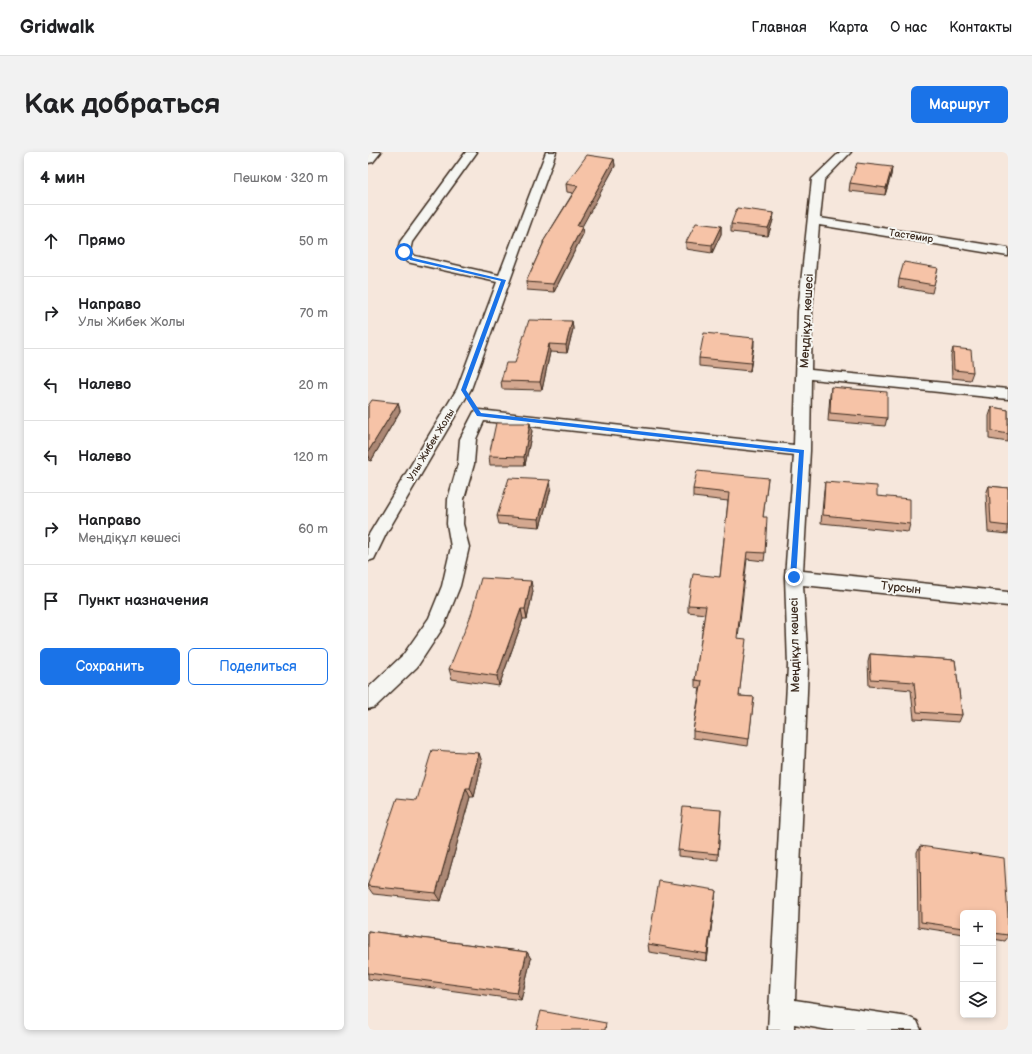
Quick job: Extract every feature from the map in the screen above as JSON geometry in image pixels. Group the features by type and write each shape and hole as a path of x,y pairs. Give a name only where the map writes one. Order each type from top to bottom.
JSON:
{"highway":[{"path":"368,159 374,152"}],"street":[{"path":"472,152 406,242 404,252 411,259 504,280"},
{"name":"Улы Жибек Жолы","path":"368,554 382,527 464,390 548,152"},
{"name":"Меңдіқұл көшесі","path":"781,1020 798,666 794,577 802,451 805,311 818,179 846,152"},
{"name":"Тастемир","path":"814,221 1008,252"},
{"path":"804,374 1008,394"},
{"path":"464,390 479,415"},
{"path":"479,415 802,451"},
{"path":"368,701 410,661 437,621 452,586 460,547 454,524 456,499 466,464 468,439 479,415"},
{"name":"Турсын","path":"794,577 1008,599"},
{"path":"781,1020 908,1030"}],"building":[{"path":"587,155 614,159 577,226 582,227 553,284 526,282 543,242 578,186 566,184"},
{"path":"857,163 892,167 886,188 850,183"},
{"path":"737,208 774,213 768,228 731,224"},
{"path":"696,223 721,226 712,245 686,242"},
{"path":"904,262 938,268 934,285 899,279"},
{"path":"529,320 572,321 566,345 549,344 540,382 501,381 506,363 515,363"},
{"path":"704,333 754,338 751,363 699,358"},
{"path":"953,348 971,350 973,372 954,370"},
{"path":"831,387 887,392 887,418 830,413"},
{"path":"372,400 398,403 368,452 368,406"},
{"path":"992,407 1008,410 1008,434 992,431"},
{"path":"496,423 530,423 524,457 489,456"},
{"path":"697,471 768,478 763,517 767,517 765,553 747,552 737,638 746,639 739,696 754,697 749,739 693,731 702,681 695,680 706,606 688,605 693,574 720,577 729,493 693,489"},
{"path":"509,478 550,480 539,519 497,516"},
{"path":"825,482 877,486 877,496 910,499 910,524 823,515"},
{"path":"989,486 1008,488 1008,526 991,524"},
{"path":"481,578 531,581 525,609 521,609 497,676 449,669 471,615"},
{"path":"870,654 955,660 962,715 917,712 914,682 871,679"},
{"path":"432,750 479,753 470,788 466,788 436,893 368,886 397,798 417,800"},
{"path":"683,807 721,810 718,854 678,850"},
{"path":"920,846 1004,858 1008,935 996,933 996,910 960,910 960,928 921,922"},
{"path":"659,881 716,890 707,954 648,944"},
{"path":"368,931 527,952 517,993 368,973"},
{"path":"541,1011 606,1023 605,1030 536,1030"}],"route":[{"path":"404,252 411,259 504,280 464,390 479,415 802,451 794,577"}]}
